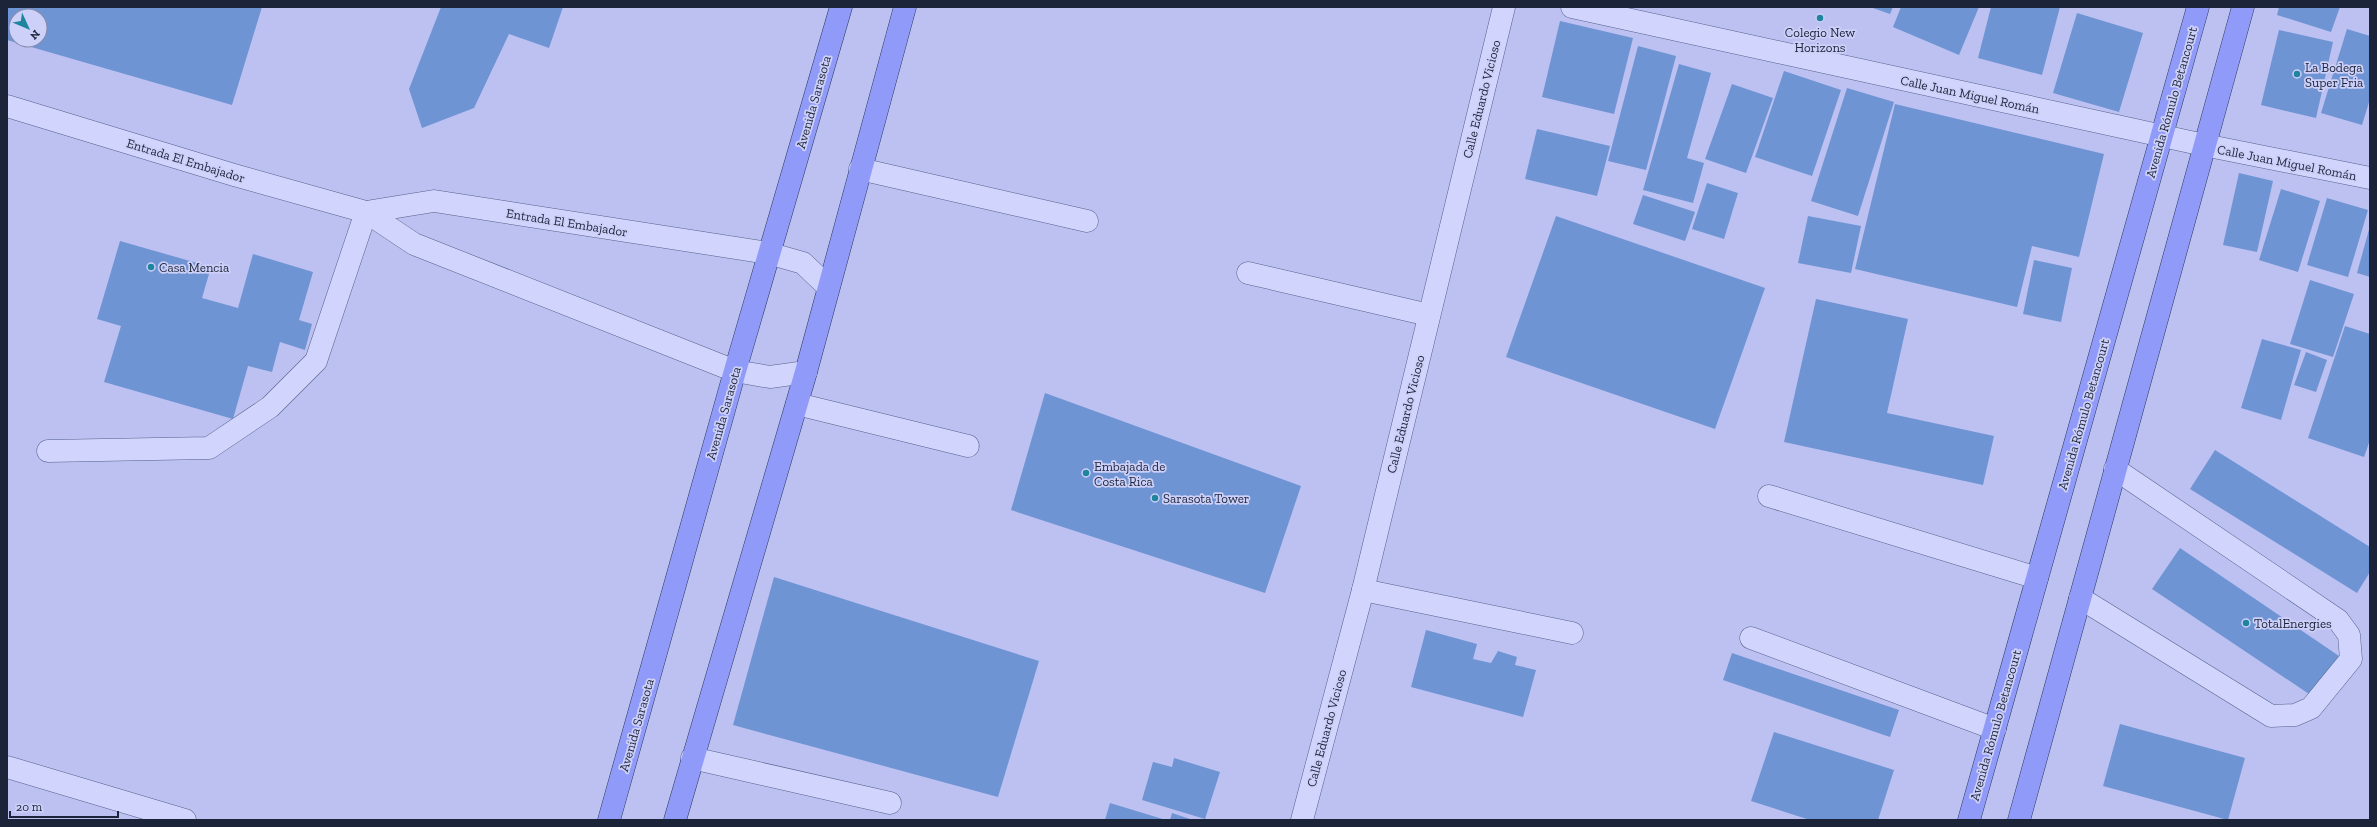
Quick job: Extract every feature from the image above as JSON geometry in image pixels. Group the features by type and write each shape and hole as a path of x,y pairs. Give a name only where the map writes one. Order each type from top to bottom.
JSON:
{"main road":[{"name":"Avenida Sarasota","path":"609,820 734,372 841,7"},
{"path":"675,820 797,404 905,7"},
{"name":"Avenida Rómulo Betancourt","path":"1969,820 2198,7"},
{"path":"2019,820 2243,7"}],"street":[{"name":"Calle Eduardo Vicioso","path":"1302,820 1363,590 1504,7"},
{"name":"Calle Juan Miguel Román","path":"1572,7 2204,146 2369,174"},
{"name":"Entrada El Embajador","path":"7,106 234,175 366,212 414,244 734,372 770,377 806,372"},
{"path":"860,169 1087,221"},
{"name":"Entrada El Embajador","path":"366,212 434,201 768,253 803,263 828,287"},
{"path":"48,451 209,448 270,408 316,361 366,212"},
{"path":"1248,273 1429,314"},
{"path":"797,404 968,446"},
{"path":"2080,598 2271,716 2295,715 2311,708 2351,659 2349,635 2338,620 2115,469"},
{"path":"1769,496 2037,578"},
{"path":"1363,590 1572,632"},
{"path":"1751,638 1994,729"},
{"path":"692,758 890,803"},
{"path":"7,767 185,820"}],"building":[{"path":"7,7 262,7 232,105 35,48 48,48 48,8 8,8 8,40"},
{"path":"441,7 563,7 549,48 509,34 474,108 422,128 409,89"},
{"path":"1870,7 1893,7 1890,14"},
{"path":"1901,7 1979,7 1959,55 1893,27"},
{"path":"1991,7 2060,7 2042,75 1978,58"},
{"path":"2279,7 2340,7 2331,32 2277,15"},
{"path":"2077,13 2143,33 2119,112 2053,93"},
{"path":"1560,21 1633,38 1614,114 1542,97"},
{"path":"2347,29 2370,36 2370,99 2362,125 2321,113"},
{"name":"La Bodega Super Fria","path":"2279,30 2333,42 2316,118 2261,105"},
{"path":"1638,46 1676,56 1646,170 1608,161"},
{"path":"1679,64 1711,73 1687,158 1704,163 1693,203 1643,190"},
{"path":"1784,71 1841,90 1812,176 1755,157"},
{"path":"1732,84 1773,98 1746,173 1705,159"},
{"path":"1847,88 1894,102 1858,216 1811,201"},
{"path":"1895,104 2104,154 2079,257 2032,246 2017,307 1855,269"},
{"path":"1537,129 1610,146 1597,196 1525,179"},
{"path":"2239,173 2273,181 2257,252 2223,245"},
{"path":"1707,183 1738,193 1724,239 1692,229"},
{"path":"2281,189 2320,201 2298,272 2259,260"},
{"path":"1643,195 1695,212 1685,241 1633,224"},
{"path":"2327,198 2368,210 2348,277 2307,265"},
{"path":"1556,216 1765,288 1715,429 1506,357"},
{"path":"1808,216 1861,226 1851,273 1798,263"},
{"path":"2370,226 2370,277 2357,273"},
{"path":"120,241 211,267 202,298 238,308 253,254 313,272 299,320 312,324 305,350 280,342 272,372 248,366 233,419 104,382 121,326 97,319"},
{"path":"2034,260 2072,268 2061,322 2023,314"},
{"path":"2310,280 2354,294 2333,357 2290,344"},
{"path":"1816,299 1908,319 1887,413 1994,436 1983,485 1784,442"},
{"path":"2345,326 2370,334 2370,440 2364,457 2308,438"},
{"path":"2262,339 2301,350 2281,420 2241,408"},
{"path":"2306,352 2327,360 2316,392 2294,385"},
{"name":"Sarasota Tower","path":"1045,393 1301,486 1265,593 1011,510"},
{"path":"2215,450 2370,547 2370,572 2357,593 2190,489"},
{"name":"TotalEnergies","path":"2180,548 2339,656 2312,696 2152,589"},
{"path":"774,577 1039,661 998,797 733,725"},
{"path":"1426,630 1477,644 1473,659 1491,663 1498,651 1517,657 1515,665 1536,670 1523,717 1411,687"},
{"path":"1732,653 1899,710 1890,737 1723,680"},
{"path":"2120,724 2245,758 2228,820 2103,786"},
{"path":"1774,732 1894,770 1878,820 1810,820 1751,801"},
{"path":"1174,758 1220,772 1205,819 1142,800 1153,762 1172,767"},
{"path":"1110,803 1166,820 1105,820"},
{"path":"1172,813 1193,820 1170,820"}],"place":[{"name":"Colegio New Horizons","path":"1820,18"},
{"name":"La Bodega Super Fria","path":"2297,74"},
{"name":"Casa Mencia","path":"151,267"},
{"name":"Embajada de Costa Rica","path":"1086,473"},
{"name":"Sarasota Tower","path":"1155,498"},
{"name":"TotalEnergies","path":"2246,623"}]}
